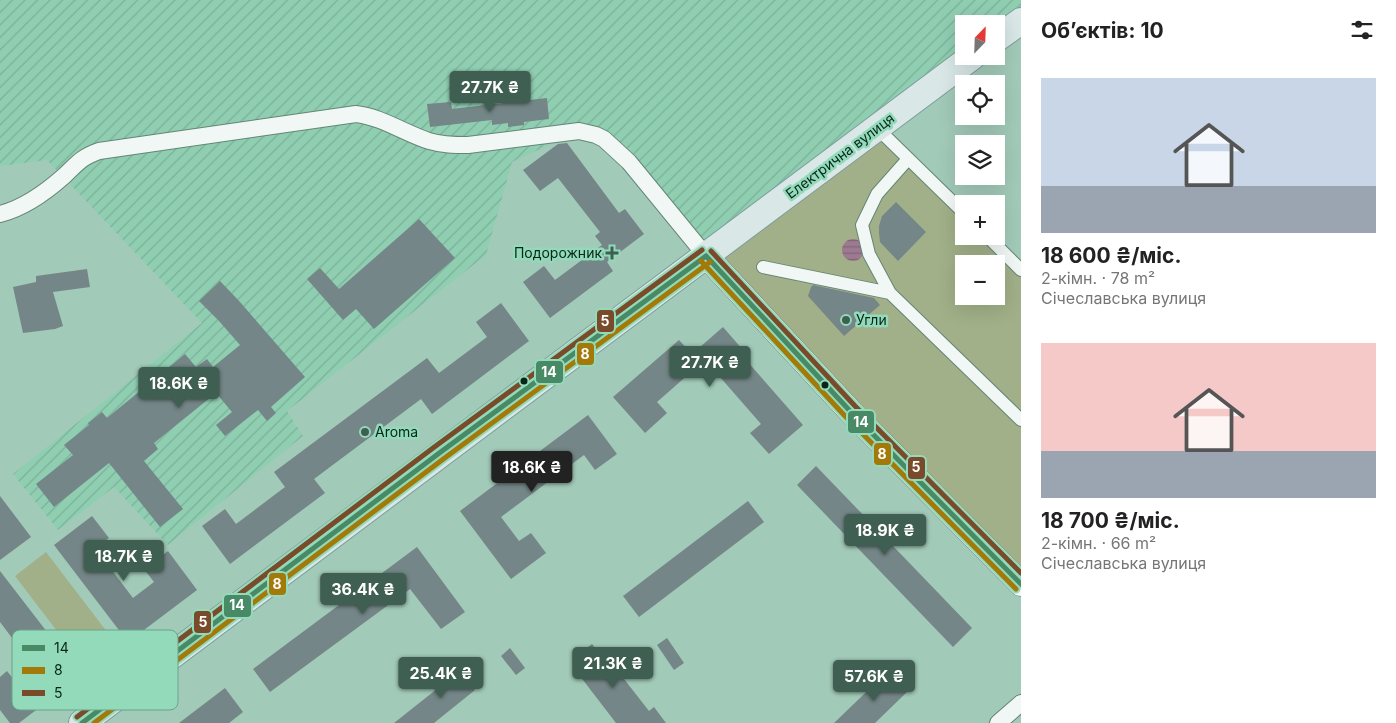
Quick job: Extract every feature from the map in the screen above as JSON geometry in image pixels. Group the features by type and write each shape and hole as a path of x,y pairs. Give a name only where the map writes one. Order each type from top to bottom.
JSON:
{"main road":[{"path":"1005,33 1021,21"},
{"name":"Електрична вулиця","path":"178,650 438,454 961,65"},
{"path":"706,256 850,411 1021,584"},
{"name":"Електрична вулиця","path":"82,723 99,710"}],"street":[{"path":"0,214 31,201 64,176 79,160 98,151 356,114 377,119 429,141 450,145 468,145 579,130 596,135 610,144 629,162 706,256"},
{"path":"877,128 955,204"},
{"path":"908,159 877,194 862,225 869,254 890,292 1021,420"},
{"path":"996,245 1021,270"},
{"path":"763,267 890,292"},
{"path":"998,723 1021,703"}],"shaded area":[{"path":"0,0 1021,0 1021,21 1005,23 1005,15 955,15 955,63 706,256 629,162 579,131 512,162 486,255 287,411 303,436 168,545 114,487 58,530 13,474 202,323 47,160 0,166"},
{"path":"877,128 955,204 955,245 996,245 1021,270 1021,584 706,256"},
{"path":"853,239 863,246 864,250 857,260 853,261 843,254 842,250 849,240"},
{"path":"46,552 106,630 56,630 15,576"}],"building":[{"path":"547,98 549,119 524,122 524,125 508,127 508,123 492,125 492,120 430,127 427,104 451,102 452,109"},
{"path":"567,143 619,213 625,209 644,234 607,262 613,271 550,318 523,282 544,266 555,280 602,245 595,236 600,232 558,178 540,191 523,170 558,144"},
{"path":"896,202 926,232 898,261 880,242 879,233 882,216"},
{"path":"419,219 455,258 374,329 356,309 343,320 307,279 320,268 339,289"},
{"path":"87,269 90,287 53,292 63,326 55,329 23,333 13,287 36,282 36,276"},
{"path":"220,281 305,377 271,407 276,413 267,421 258,410 225,436 216,425 232,412 216,393 154,443 158,449 144,461 183,509 160,527 109,463 54,507 36,484 73,455 64,445 89,425 88,423 102,412 107,418 185,354 196,367 207,359 213,367 240,345 199,301"},
{"name":"Угли","path":"813,285 874,298 880,305 844,336 808,296"},
{"path":"501,303 529,341 432,414 421,399 314,479 325,493 230,564 202,526 225,509 236,524 285,487 274,472 427,358 439,373 487,337 476,322"},
{"path":"723,327 743,350 740,353 803,425 769,454 750,433 761,424 713,369 706,376 698,366 657,402 667,413 645,433 613,397 679,340 692,354"},
{"path":"588,415 617,454 595,470 584,455 501,517 519,541 531,533 546,553 511,579 460,511"},
{"path":"816,466 972,628 953,647 797,485"},
{"path":"0,496 31,537 0,560"},
{"path":"748,501 764,522 639,617 623,596"},
{"path":"92,516 109,538 95,548 133,598 154,582 144,569 168,551 197,590 144,630 119,630 54,545"},
{"path":"417,547 465,612 441,629 410,589 270,692 253,669"},
{"path":"0,571 46,630 12,630 12,638 0,622"},
{"path":"667,638 684,663 674,670 657,645"},
{"path":"592,644 596,649 599,647 649,711 654,707 666,723 616,723 573,667 577,664 572,659"},
{"path":"510,648 525,668 516,675 501,656"},
{"path":"454,663 475,690 434,723 394,723 447,681 441,673"},
{"path":"7,671 12,677 12,710 36,710 19,723 10,723 0,710 0,677"},
{"path":"887,672 907,692 875,723 834,723"},
{"path":"225,688 243,712 229,723 179,723"}],"transit line":[{"name":"5","path":"178,641 433,448 702,250"},
{"name":"5","path":"711,251 855,406 1021,573"},
{"name":"14","path":"706,256 850,411 1021,584"},
{"name":"14","path":"178,650 438,454 706,256"},
{"name":"8","path":"701,261 845,416 1016,589"},
{"name":"8","path":"178,660 442,460 710,262"},
{"name":"5","path":"77,717 86,710"},
{"name":"14","path":"82,723 99,710"},
{"name":"8","path":"94,723 111,710"}],"place":[{"name":"Подорожник","path":"612,253"},
{"name":"Угли","path":"846,320"},
{"name":"Aroma","path":"365,432"}]}
